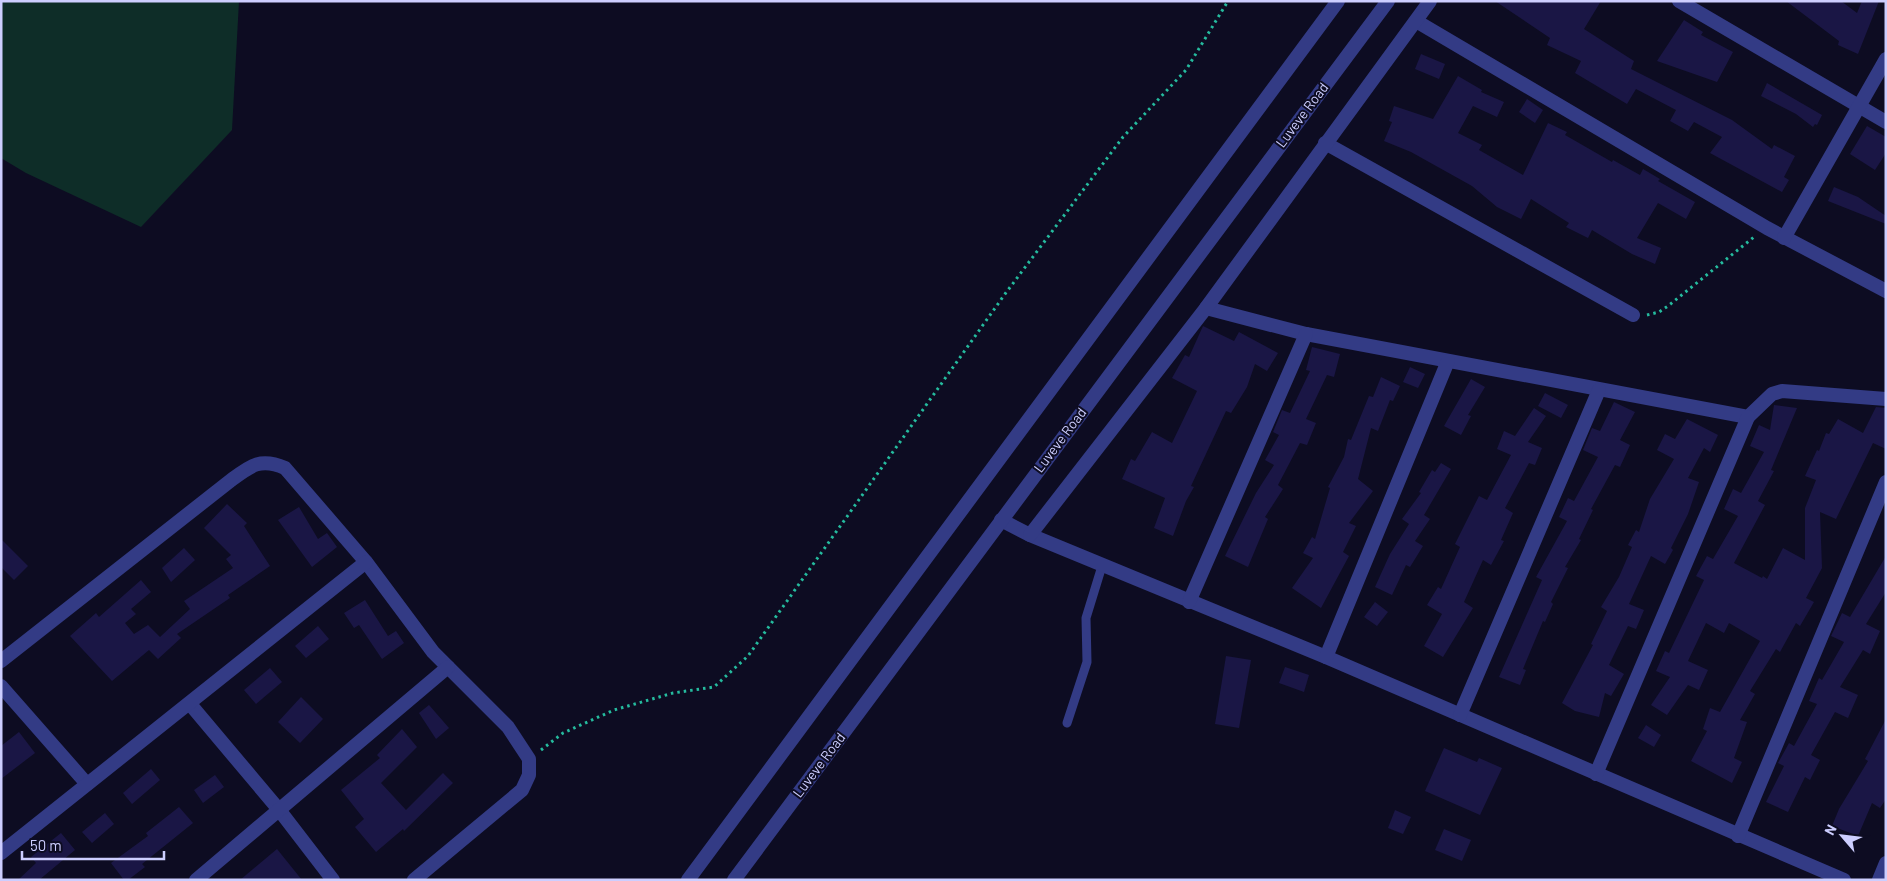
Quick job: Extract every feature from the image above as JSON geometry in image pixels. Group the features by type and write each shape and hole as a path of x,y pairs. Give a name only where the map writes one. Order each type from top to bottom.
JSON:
{"street":[{"path":"688,880 1338,1"},
{"name":"Luveve Road","path":"734,880 1388,1"},
{"path":"1030,535 1206,308 1430,1"},
{"path":"1679,1 1886,122"},
{"path":"1416,21 1784,238 1886,292"},
{"path":"1784,238 1886,59"},
{"path":"1325,143 1633,315"},
{"path":"1206,308 1306,334 1748,417"},
{"path":"1189,602 1306,334"},
{"path":"1326,657 1448,361"},
{"path":"1460,715 1599,390"},
{"path":"1596,774 1748,417 1772,394 1782,391 1886,399"},
{"path":"1,661 254,464 273,463 285,468 366,562 434,652 484,700 508,727 529,759 529,775 522,790 414,880"},
{"path":"1738,836 1886,482"},
{"path":"1001,520 1030,535 1102,566 1326,657 1738,836 1844,880"},
{"path":"1,853 366,562"},
{"path":"196,880 280,811 448,667"},
{"path":"1,686 87,784"},
{"path":"190,704 280,811 333,880"},
{"path":"1878,880 1886,863"}],"lane":[{"path":"1067,724 1087,662 1086,618 1102,566"}],"path":[{"path":"529,759 563,733 614,710 673,693 714,687 748,656 1004,294 1122,137 1186,70 1228,1"},
{"path":"1633,315 1651,314 1668,306 1767,228"}],"green space":[{"path":"1,1 239,1 232,130 141,227 26,173 1,158"}],"building":[{"path":"1495,1 1601,1 1584,29 1634,61 1631,69 1732,120 1772,149 1774,145 1795,156 1784,177 1789,180 1782,192 1710,153 1722,137 1694,122 1688,131 1670,121 1676,110 1636,89 1627,104 1575,73 1581,61 1547,45 1550,38"},
{"path":"1786,1 1841,1 1857,13 1862,1 1879,1 1858,54 1838,45 1839,41"},
{"path":"1684,20 1703,32 1701,35 1733,52 1717,82 1657,61"},
{"path":"1421,54 1445,64 1439,79 1415,69"},
{"path":"1458,76 1482,90 1481,92 1504,102 1497,117 1473,106 1458,133 1482,145 1479,150 1523,175 1548,123 1567,132 1565,135 1612,162 1613,160 1640,175 1643,169 1660,179 1658,181 1695,202 1686,219 1658,203 1637,238 1661,248 1655,264 1632,254 1592,230 1588,238 1566,227 1569,223 1531,199 1521,219 1497,207 1472,186 1411,152 1384,141 1392,122 1389,121 1394,106 1433,119"},
{"path":"1767,83 1822,115 1817,125 1815,124 1813,127 1796,114 1761,96"},
{"path":"1527,99 1543,110 1535,123 1519,112"},
{"path":"1867,126 1886,137 1886,153 1875,170 1850,154"},
{"path":"1834,187 1858,197 1886,216 1886,224 1828,201"},
{"path":"1203,326 1234,341 1239,332 1278,353 1267,371 1255,364 1247,387 1231,413 1226,411 1191,486 1194,487 1186,501 1173,536 1154,528 1165,498 1122,479 1131,459 1135,461 1152,432 1172,443 1197,391 1172,378 1185,355 1189,357"},
{"path":"1312,347 1340,354 1334,377 1327,375 1306,419 1316,423 1307,445 1300,443 1278,485 1283,489 1265,517 1268,519 1248,567 1225,556 1256,493 1274,465 1265,460 1279,435 1273,432 1282,410 1290,413 1310,371 1306,370"},
{"path":"1410,367 1425,374 1418,388 1403,382"},
{"path":"1381,377 1400,386 1393,401 1390,400 1378,431 1371,428 1358,479 1373,491 1349,523 1356,526 1343,552 1349,556 1321,608 1292,588 1313,558 1303,553 1312,537 1315,539 1330,488 1328,487 1344,457 1348,439 1351,440 1369,396 1373,397"},
{"path":"1471,379 1485,387 1468,415 1471,416 1461,435 1444,426"},
{"path":"1545,393 1568,405 1561,418 1538,406"},
{"path":"1614,402 1635,412 1620,440 1630,445 1620,467 1615,465 1591,509 1593,510 1579,539 1581,540 1565,567 1568,568 1551,602 1553,604 1545,622 1543,621 1523,669 1526,670 1520,685 1499,677 1542,580 1536,577 1567,521 1559,517 1568,498 1574,501 1598,457 1583,450 1592,428 1600,431"},
{"path":"1774,405 1797,408 1771,470 1774,471 1758,501 1765,505 1734,563 1762,578 1763,576 1767,579 1783,548 1805,560 1805,508 1816,480 1805,476 1817,450 1819,451 1826,433 1829,434 1838,419 1863,433 1876,407 1886,408 1886,449 1873,443 1836,519 1820,512 1822,568 1806,598 1814,602 1800,626 1796,623 1780,652 1776,649 1750,691 1755,694 1740,720 1747,722 1734,758 1742,762 1732,783 1691,761 1707,731 1703,729 1710,708 1720,712 1760,641 1729,623 1724,633 1706,623 1688,661 1708,670 1699,690 1688,685 1667,715 1651,705 1670,677 1656,671 1665,651 1669,653 1704,580 1696,576 1707,556 1713,559 1738,516 1724,509 1733,489 1741,493 1764,452 1750,446 1759,425 1770,430"},
{"path":"1534,408 1546,416 1528,442 1542,448 1535,465 1529,463 1505,508 1513,513 1501,540 1504,541 1491,565 1483,560 1464,602 1473,608 1443,657 1424,646 1442,614 1427,605 1438,587 1441,589 1460,547 1455,544 1479,496 1487,500 1511,455 1497,449 1504,431 1515,436"},
{"path":"1687,419 1718,435 1710,452 1704,448 1688,478 1699,482 1688,514 1665,564 1651,556 1629,604 1644,610 1636,629 1628,626 1609,665 1624,674 1611,696 1605,693 1599,717 1575,711 1562,703 1593,645 1591,644 1607,611 1601,607 1619,577 1632,547 1628,545 1636,530 1639,532 1650,499 1674,459 1657,450 1665,434 1675,439"},
{"path":"1441,463 1451,469 1424,515 1430,519 1415,541 1423,546 1410,567 1406,565 1392,595 1375,587 1390,554 1409,524 1402,519 1421,493 1419,492 1432,470 1435,472"},
{"path":"227,504 247,523 244,526 270,566 228,595 230,598 177,634 181,638 158,659 149,650 112,681 70,636 96,613 99,617 141,580 151,592 131,609 136,614 125,623 134,634 148,625 160,637 190,609 184,601 233,568 226,559 231,555 204,528"},
{"path":"299,507 318,539 327,533 337,547 312,567 278,520"},
{"path":"1,539 28,566 14,580 1,567"},
{"path":"184,548 195,560 171,582 162,568"},
{"path":"1886,556 1886,592 1866,624 1880,631 1870,654 1863,650 1840,687 1858,695 1848,718 1835,712 1811,755 1820,760 1810,780 1805,777 1788,812 1766,802 1784,766 1778,763 1789,743 1794,746 1817,704 1809,701 1819,678 1822,680 1844,642 1831,636 1842,613 1850,617"},
{"path":"365,600 388,636 396,631 404,643 382,659 359,625 354,628 344,613"},
{"path":"1375,602 1388,612 1377,626 1364,617"},
{"path":"318,626 329,639 306,658 295,646"},
{"path":"1226,656 1251,660 1239,728 1215,724"},
{"path":"1285,667 1309,675 1304,692 1279,683"},
{"path":"270,668 282,682 256,704 244,690"},
{"path":"301,697 323,719 300,743 278,722"},
{"path":"429,705 449,728 436,739 419,713"},
{"path":"1886,719 1886,799 1880,808 1872,803 1858,836 1832,826 1839,809 1868,761 1865,759"},
{"path":"1646,725 1661,735 1654,747 1638,738"},
{"path":"402,729 417,747 381,783 406,810 443,773 453,783 404,831 403,829 376,852 355,827 364,819 341,790 380,758 377,755"},
{"path":"19,732 35,753 1,779 1,746"},
{"path":"1444,748 1477,762 1479,758 1502,768 1480,815 1425,791"},
{"path":"151,769 160,780 132,804 123,793"},
{"path":"215,775 224,787 203,803 194,790"},
{"path":"179,807 193,823 142,864 145,867 128,880 124,880 111,863 148,836 146,833"},
{"path":"1395,810 1411,817 1403,834 1388,828"},
{"path":"105,813 114,824 92,843 82,832"},
{"path":"1444,829 1471,840 1462,861 1435,850"},
{"path":"61,833 75,850 39,880 18,880 36,863 31,857"},
{"path":"277,849 302,880 240,880"}]}
